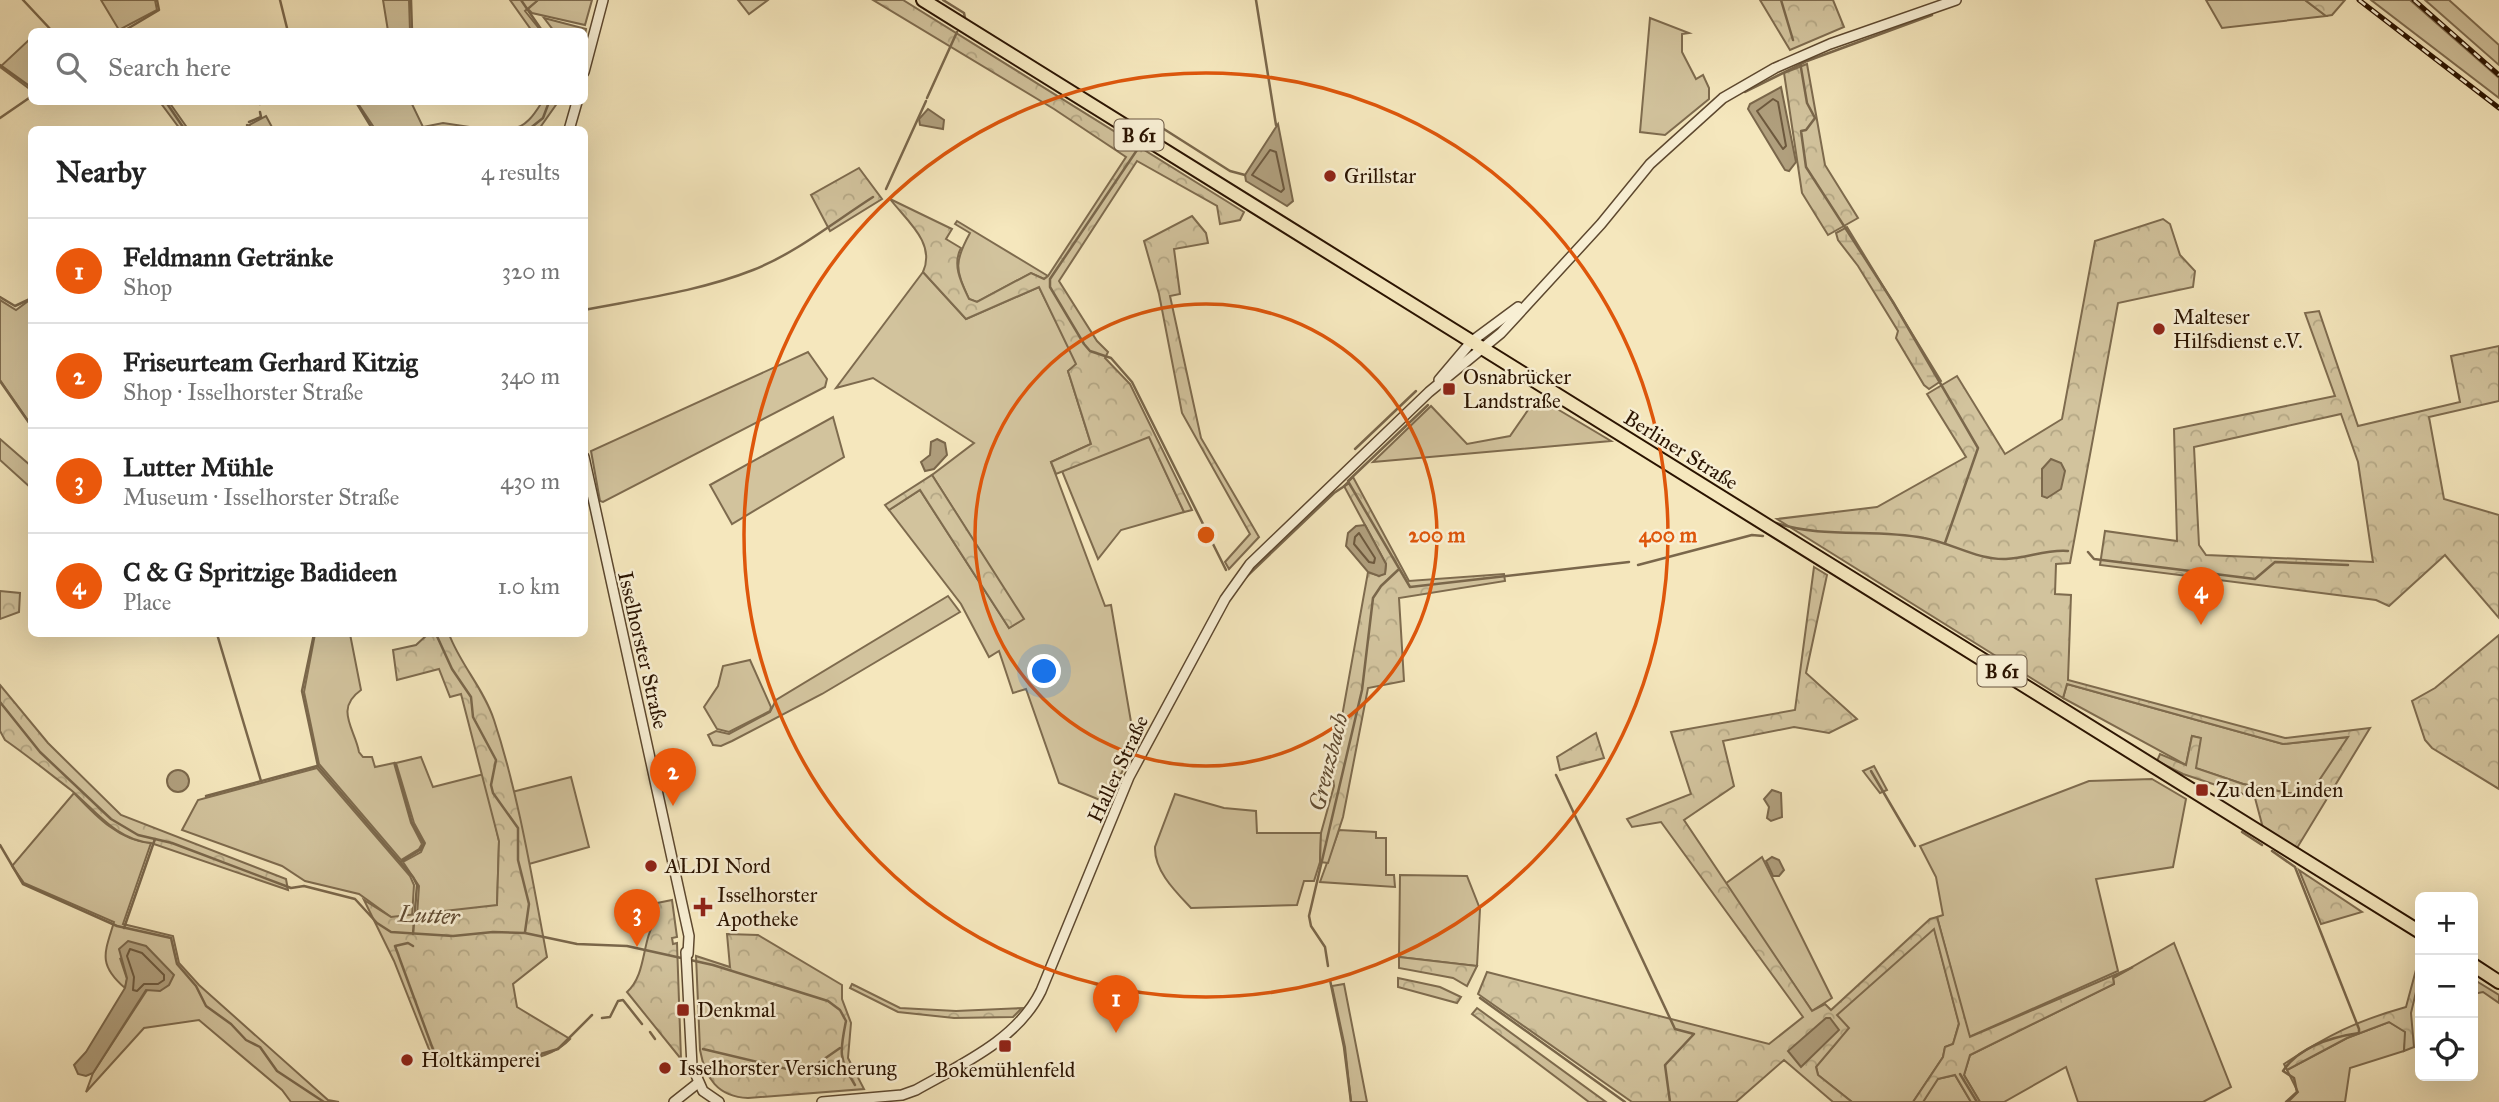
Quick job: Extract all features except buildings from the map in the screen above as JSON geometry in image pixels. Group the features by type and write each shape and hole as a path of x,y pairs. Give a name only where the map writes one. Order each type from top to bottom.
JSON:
{"main road":[{"name":"Berliner Straße","path":"923,0 2415,929"},
{"path":"2478,968 2499,982"}],"street":[{"path":"588,57 603,0"},
{"path":"1484,349 1545,285 1650,164 1723,98 1775,68 1830,44 1956,0"},
{"path":"570,126 576,105"},
{"path":"1472,341 1545,285"},
{"name":"Haller Straße","path":"1429,392 1472,341"},
{"name":"Haller Straße","path":"822,1102 902,1095 916,1090 1006,1036 1027,1016 1041,991 1129,777 1236,582 1290,524 1429,392 1484,349"},
{"name":"Isselhorster Straße","path":"588,475 687,932 684,936 688,954 692,1066 698,1083"},
{"path":"674,1102 698,1083 719,1102"}],"green space":[{"path":"101,0 155,0 157,10 118,28"},
{"path":"383,0 409,0 410,28 388,28"},
{"path":"510,0 538,0 525,11 539,28 530,28"},
{"path":"538,0 592,0 585,25 532,13 528,9"},
{"path":"738,0 768,0 749,14"},
{"path":"873,0 903,0 1244,212 1240,220 1220,224 1217,206 1137,161 1059,281 1097,341 1108,352 1105,358 1130,384 1192,510 1184,512 1149,437 1056,474 1051,462 1091,444 1068,371 1076,364 1039,287 966,319 923,272 926,251 923,242 890,199 952,229 946,239 961,248 957,261 959,274 969,299 977,302 1031,273 1044,279 1048,276 1126,157 1054,109"},
{"path":"1760,0 1833,0 1844,27 1790,50"},
{"path":"2206,0 2305,0 2326,16 2222,28"},
{"path":"2305,0 2345,0 2332,15 2326,16"},
{"path":"2371,0 2410,0 2499,78 2499,98"},
{"path":"2425,0 2449,0 2499,45 2499,65"},
{"path":"544,18 582,28 552,28"},
{"path":"1650,18 1689,33 1682,34 1682,52 1696,79 1703,75 1709,88 1709,99 1665,135 1640,132"},
{"path":"28,41 28,88 0,67"},
{"path":"1807,64 1825,165 1858,218 1828,235 1802,193 1784,73"},
{"path":"162,105 171,105 186,126 178,126"},
{"path":"359,105 412,105 423,126 373,126"},
{"path":"540,105 556,105 541,126 520,126"},
{"path":"266,116 271,126 250,126"},
{"path":"443,123 463,126 428,126"},
{"path":"859,168 882,199 830,231 811,195"},
{"path":"1192,216 1206,233 1208,243 1174,249 1180,294 1170,296 1201,438 1259,537 1229,569 1225,562 1250,534 1182,413 1159,294 1144,241"},
{"path":"2163,219 2170,224 2180,255 2195,271 2193,287 2118,303 2070,563 2056,564 2055,594 2071,595 2068,680 2285,738 2370,728 2297,848 2263,828 2255,798 2183,774 2157,761 2160,754 2186,765 2192,736 2201,738 2196,768 2243,784 2308,797 2348,737 2283,744 2067,684 2063,698 1777,519 1877,507 1966,457 1927,394 1957,376 2005,454 2062,419 2095,241"},
{"path":"957,221 1048,276 1044,279 1031,273 977,302 969,299 958,266 961,251 970,233 955,224"},
{"path":"1847,227 1941,381 1929,389 1896,338 1898,331 1858,266 1838,240 1836,233"},
{"path":"923,272 966,319 1039,287 1077,364 1068,371 1091,444 1051,462 1105,606 1111,605 1135,745 1107,803 1059,783 1026,689 1013,693 999,651 989,657 961,604 889,510 920,490 1009,628 1023,619 932,475 974,443 873,378 836,388"},
{"path":"0,300 16,310 28,301 28,421 0,380"},
{"path":"2319,311 2358,426 2460,402 2451,356 2499,346 2499,401 2429,417 2444,499 2499,515 2499,618 2445,555 2389,606 2376,600 2100,565 2105,531 2177,541 2174,429 2335,396 2305,313","holes":["2341,414 2358,462 2373,562 2206,555 2199,545 2194,447"]},
{"path":"808,352 827,379 825,387 603,502 600,501 591,451"},
{"path":"1537,397 1611,441 1373,462 1431,406 1467,444 1510,436"},
{"path":"833,417 844,457 732,524 710,485"},
{"path":"1149,436 1184,512 1121,530 1098,559 1062,471"},
{"path":"0,439 28,463 28,485 0,460"},
{"path":"932,475 1024,619 1009,628 920,490 889,510 885,505"},
{"path":"1353,477 1409,581 1504,574 1505,581 1399,598 1404,681 1368,688 1343,817 1328,863 1320,862 1321,833 1334,786 1332,772 1368,572 1379,576 1385,573 1386,564 1344,486"},
{"path":"1814,567 1827,575 1806,673 1857,719 1829,733 1794,727 1723,741 1734,786 1684,820 1812,1011 1825,1004 1831,1010 1930,919 1937,917 1970,1037 2133,967 2113,978 2114,984 1970,1055 1964,1075 1980,1102 1971,1102 1955,1075 1938,1079 1923,1102 1913,1102 1943,1057 1945,1047 1953,1044 1959,1024 1934,929 1837,1015 1849,1028 1816,1067 1818,1075 1852,1102 1833,1102 1784,1060 1736,1102 1632,1102 1478,994 1487,972 1769,1044 1803,1017 1661,822 1632,827 1627,819 1691,794 1671,732 1795,710"},
{"path":"0,591 20,593 19,612 0,619"},
{"path":"948,596 960,612 822,694 732,741 721,746 713,745 708,735 716,731 729,734 770,712 776,700"},
{"path":"2499,635 2499,789 2432,748 2425,740 2412,701 2435,688"},
{"path":"314,637 351,637 361,690 349,704 348,720 363,757 372,757 375,767 394,763 411,823 422,844 419,849 401,860 319,764 304,692"},
{"path":"425,637 450,637 490,709 503,749 518,808 547,957 513,984 517,1007 570,1039 558,1049 542,1056 488,1065 436,1067 394,961 364,900 391,917 497,905 499,841 461,694 450,697 439,669 397,680 393,650 416,645"},
{"path":"750,660 771,707 770,711 729,732 717,729 704,707 718,686 723,666"},
{"path":"2067,684 2283,744 2349,737 2309,797 2243,784 2195,768 2200,738 2192,736 2186,765 2063,698"},
{"path":"0,685 48,743 121,815 286,879 288,890 139,841 117,830 71,790 5,740 0,731"},
{"path":"1596,733 1604,758 1560,770 1557,757"},
{"path":"421,757 433,787 484,774 499,841 497,906 417,916 419,886 403,862 421,852 425,843 414,823 396,763"},
{"path":"1874,766 1887,790 1880,793 1863,771"},
{"path":"317,768 410,876 414,885 412,917 391,917 359,894 305,881 282,866 182,830 198,800"},
{"path":"571,777 589,847 529,864 512,792"},
{"path":"2152,779 2186,799 2173,867 2096,879 2118,971 1969,1037 1937,917 1943,915 1936,877 1920,846 2089,781"},
{"path":"74,793 108,826 128,837 151,843 123,924 173,936 179,963 199,985 328,1100 339,1102 291,1102 282,1090 199,1020 144,1028 86,1092 93,1073 147,990 120,958 127,979 125,988 110,972 106,950 114,922 24,883 12,866"},
{"path":"1175,794 1224,808 1256,811 1257,833 1321,833 1320,862 1314,881 1304,881 1297,905 1191,908 1162,873 1156,856 1155,847"},
{"path":"1339,830 1376,832 1376,838 1386,838 1386,875 1394,875 1395,887 1320,882"},
{"path":"1762,857 1832,998 1812,1011 1725,884"},
{"path":"2299,870 2362,912 2321,924"},
{"path":"1400,875 1467,876 1480,909 1477,966 1399,957"},
{"path":"672,900 677,937 672,938 673,944 677,943 681,1059 627,992 638,976 656,919 652,904"},
{"path":"1934,928 1959,1023 1953,1044 1945,1047 1943,1057 1913,1102 1852,1102 1818,1075 1816,1066 1837,1042 1836,1015"},
{"path":"727,934 758,935 842,985 842,999 851,1023 848,1058 864,1089 748,1098 729,1094 715,1084 705,1069 700,1050 696,956 730,967"},
{"path":"2174,943 2231,1087 2203,1102 2078,1102 2066,1067 2004,1102 1980,1102 1964,1075 1970,1055 2114,984 2113,978"},
{"path":"1399,957 1477,966 1467,986 1453,978 1399,968"},
{"path":"2415,974 2415,996 2411,1013 2414,1047 2404,1051 2405,1032 2389,1022 2347,1038 2287,1070 2284,1064 2329,1037 2406,1007"},
{"path":"1398,978 1440,987 1461,997 1457,1003 1398,987"},
{"path":"2478,982 2499,995 2499,1003 2483,992 2478,993"},
{"path":"852,984 900,1008 956,1011 1022,1008 1013,1017 954,1018 898,1012 850,988"},
{"path":"1344,984 1367,1102 1351,1102 1345,1047 1332,986"},
{"path":"1477,1008 1606,1102 1589,1102 1472,1014"},
{"path":"2389,1022 2406,1032 2404,1051 2350,1068 2345,1102 2288,1102 2298,1092 2287,1070 2347,1038"},
{"path":"1955,1075 1971,1102 1923,1102 1937,1079"}],"water":[{"path":"1781,87 1796,162 1789,171 1785,170 1748,109 1750,104"},
{"path":"928,109 944,120 943,129 920,125 919,119"},
{"path":"1278,124 1293,201 1287,206 1246,181 1245,175"},
{"path":"937,439 945,443 947,455 934,469 925,471 921,462 930,455 931,442"},
{"path":"2051,459 2061,463 2065,471 2061,489 2047,498 2042,496 2042,469"},
{"path":"1365,525 1386,564 1385,574 1379,576 1368,572 1346,546 1348,533 1356,526"},
{"path":"178,770 188,777 189,781 182,791 178,792 168,785 167,781 174,771"},
{"path":"1772,790 1781,793 1782,817 1771,821 1767,818 1769,807 1764,799"},
{"path":"1772,857 1779,860 1784,870 1779,876 1773,876 1766,861"},
{"path":"128,941 146,946 174,975 169,985 160,991 146,990 93,1073 86,1076 78,1074 74,1065 86,1052 125,988 127,978 119,949"},
{"path":"1826,1018 1830,1018 1839,1030 1801,1067 1788,1051"}],"waterway":[{"path":"23,0 49,28"},
{"path":"129,28 159,10 157,0"},
{"path":"280,0 287,28"},
{"path":"411,0 412,28"},
{"path":"521,0 540,28"},
{"path":"943,0 964,13 965,18"},
{"path":"1256,0 1276,125"},
{"path":"1781,0 1793,40"},
{"path":"1745,92 1807,61 1932,15"},
{"path":"927,98 957,32"},
{"path":"1800,62 1807,103 1815,118 1806,130 1801,131 1806,167 1893,302 1978,448 1945,543"},
{"path":"0,65 28,85"},
{"path":"0,118 28,99"},
{"path":"886,189 926,101"},
{"path":"168,105 182,126"},
{"path":"358,105 371,126"},
{"path":"533,126 543,118 548,105"},
{"path":"249,122 261,117 260,112"},
{"path":"1145,131 1147,124 1156,124 1230,171 1245,175"},
{"path":"1139,147 1050,279 1050,287 1090,351 1111,358 1132,382 1226,570"},
{"path":"588,309 691,289 753,270 800,246 873,197"},
{"path":"0,297 15,306 28,300"},
{"path":"0,381 28,421"},
{"path":"1355,449 1416,391"},
{"path":"1348,481 1428,405"},
{"name":"Grenzbach","path":"1246,577 1334,493 1349,483 1410,587 1629,562"},
{"path":"1776,523 1812,531 1906,535 1995,559 2068,551"},
{"path":"1638,565 1752,535 1763,536"},
{"path":"2088,552 2094,559 2255,579 2275,562 2348,565"},
{"name":"Grenzbach","path":"1328,966 1325,947 1311,926 1309,916 1362,690 1373,598 1398,570"},
{"path":"218,637 261,781"},
{"path":"313,637 302,691 318,766 413,877 417,885 413,934"},
{"path":"437,637 452,669 471,697 473,717 496,760 491,785 493,793 518,828 518,860 529,904 525,932"},
{"name":"Lutter","path":"0,702 40,752 111,819 138,835 172,843 291,888 304,886 355,899 377,923 391,932 453,936 493,932 525,933 577,944 627,946 713,965 828,1001 840,1010 846,1021 842,1054 855,1085"},
{"path":"395,763 412,823 424,844 420,850 402,861"},
{"path":"206,796 317,766"},
{"path":"1871,771 1915,846"},
{"path":"1556,775 1675,1029 1694,1034 1665,1065 1670,1102"},
{"path":"2242,832 2262,845"},
{"path":"124,928 155,839"},
{"path":"0,845 23,884 117,926 171,938 177,964 196,986 206,1006 231,1024 246,1040 260,1047 277,1071 324,1102"},
{"path":"2272,851 2295,867 2359,1029 2359,1033 2317,1044 2290,1063 2283,1071 2294,1078 2297,1092 2286,1102"},
{"path":"413,946 408,943 395,946 438,1063 523,1059 558,1049 592,1015"},
{"name":"Grenzbach","path":"1330,980 1344,1047 1351,1102"},
{"path":"1480,998 1625,1102"},
{"path":"602,1018 610,1017 618,1001 623,1000 642,1024"},
{"path":"650,1032 655,1039"},
{"path":"703,1049 804,1073 840,1048"},
{"path":"1960,1074 1977,1102"}],"railway":[{"path":"2359,0 2499,108"},
{"path":"2414,0 2499,75"}],"place":[{"name":"Grillstar","path":"1330,176"},
{"name":"Malteser Hilfsdienst e.V.","path":"2159,329"},
{"name":"Osnabrücker Landstraße","path":"1449,389"},
{"name":"C & G Spritzige Badideen","path":"2201,625"},
{"name":"Zu den Linden","path":"2202,790"},
{"name":"Friseurteam Gerhard Kitzig","path":"673,806"},
{"name":"ALDI Nord","path":"651,866"},
{"name":"Isselhorster Apotheke","path":"703,907"},
{"name":"Lutter Mühle","path":"637,947"},
{"name":"Denkmal","path":"683,1010"},
{"name":"Feldmann Getränke","path":"1116,1033"},
{"name":"Bokemühlenfeld","path":"1005,1046"},
{"name":"Holtkämperei","path":"407,1060"},
{"name":"Isselhorster Versicherung","path":"665,1068"}]}
